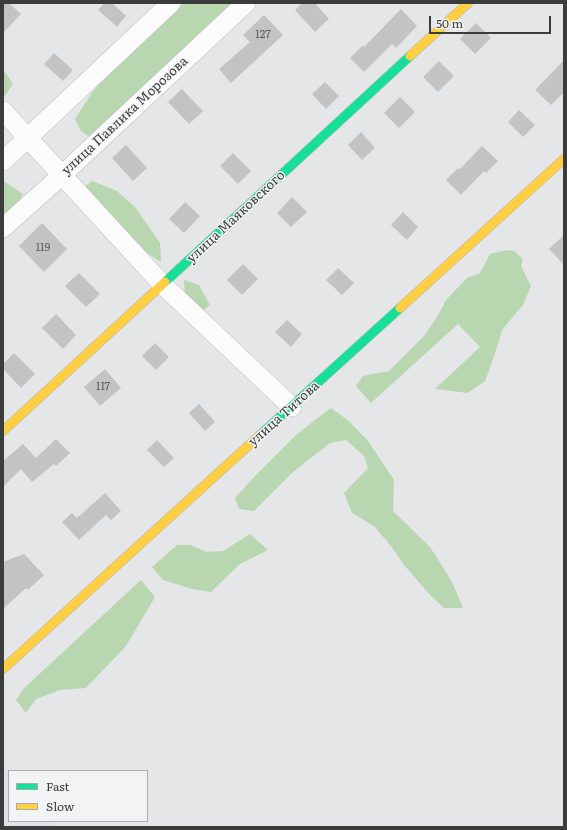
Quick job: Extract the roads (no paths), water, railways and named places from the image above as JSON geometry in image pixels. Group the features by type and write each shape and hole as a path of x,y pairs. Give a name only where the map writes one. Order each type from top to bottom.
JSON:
{"main road":[{"name":"улица Маяковского","path":"3,431 468,3"},
{"name":"улица Титова","path":"3,669 564,158"}],"street":[{"path":"3,160 171,3"},
{"name":"улица Павлика Морозова","path":"3,228 246,3"},
{"path":"3,111 163,285 292,407"}]}
